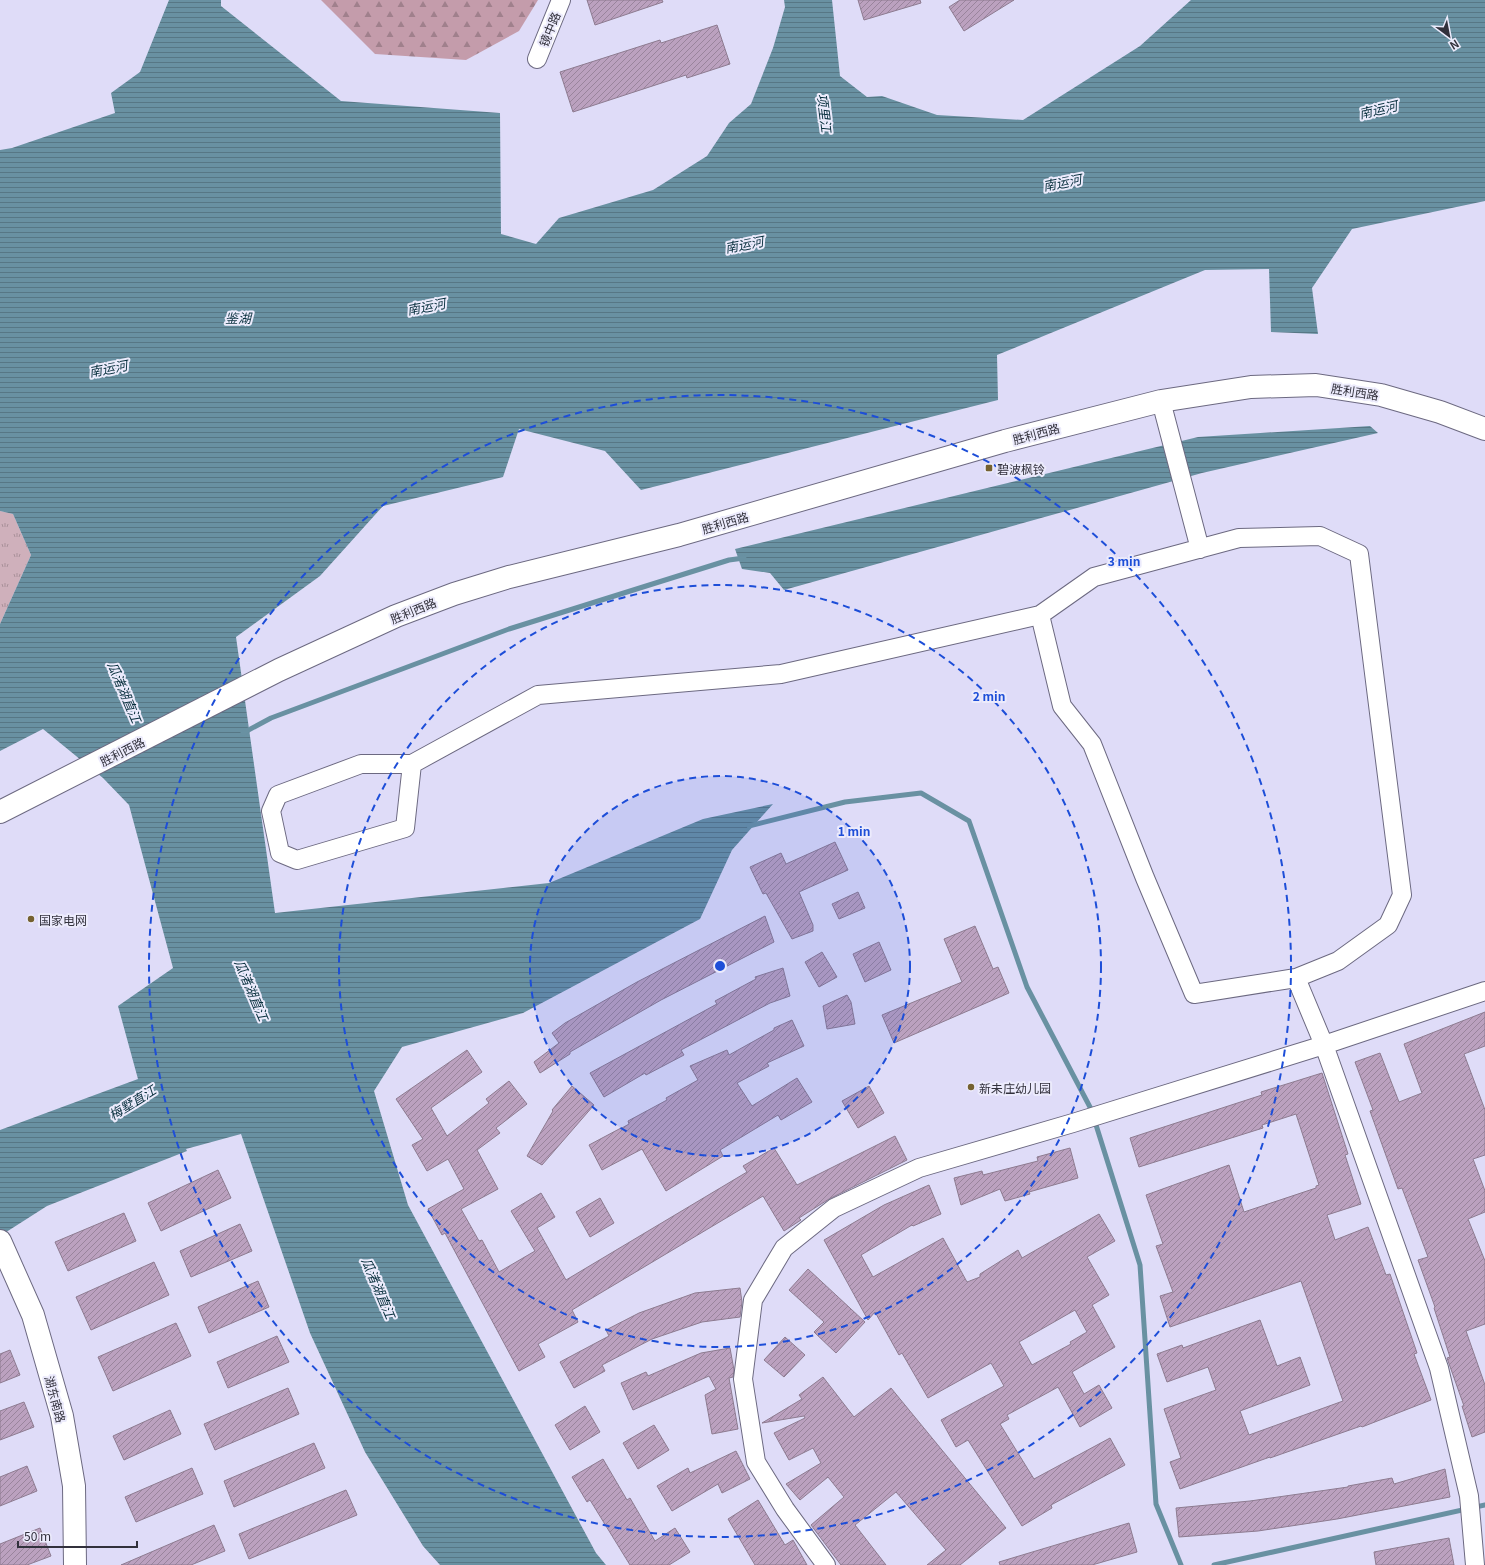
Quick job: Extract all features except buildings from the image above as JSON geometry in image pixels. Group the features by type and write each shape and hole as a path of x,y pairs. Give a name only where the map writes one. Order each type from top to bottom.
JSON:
{"street":[{"name":"镜中路","path":"537,59 561,0"},
{"name":"胜利西路","path":"0,812 280,670 396,616 454,594 509,577 679,535 1005,441 1161,400 1251,387 1316,384 1381,395 1440,412 1485,429"},
{"path":"1161,400 1200,549"},
{"path":"412,764 405,828 297,860 280,853 271,811 278,795 361,764 412,764 538,695 781,674 1040,614 1094,577 1239,538 1320,536 1359,554 1402,895 1388,925 1338,961 1296,978 1194,994 1144,878 1092,744 1062,706 1040,614"},
{"path":"1296,978 1324,1045 1439,1368 1469,1496 1475,1565"},
{"path":"826,1565 785,1510 756,1462 743,1378 753,1300 784,1248 834,1208 919,1168 1073,1124 1324,1045 1485,991"},
{"name":"湖东南路","path":"2,1246 32,1316 62,1416 74,1486 75,1565"}],"green space":[{"path":"321,0 538,0 519,31 466,60 375,54"},
{"path":"0,511 13,514 31,555 0,624"}],"water":[{"name":"鉴湖","path":"169,0 221,0 221,6 341,101 500,113 501,234 536,244 559,218 653,190 707,156 729,123 751,104 773,48 785,7 784,0 832,0 840,76 867,97 882,96 937,115 1023,120 1140,46 1191,0 1485,0 1485,201 1352,229 1312,288 1318,334 1271,332 1269,269 1205,270 997,355 998,400 641,490 605,451 519,429 503,477 383,506 320,576 236,637 275,913 549,883 703,819 773,804 732,850 700,919 523,1013 402,1047 374,1091 408,1205 596,1553 606,1565 440,1565 423,1546 365,1452 310,1333 241,1134 186,1149 187,1151 47,1206 0,1236 0,1130 138,1079 118,1006 173,968 129,805 103,778 43,729 0,751 0,624 31,555 13,514 0,511 0,150 12,148 115,113 111,93 140,72"},
{"path":"1370,426 1378,433 1202,473 784,590 770,573 742,569 735,549 1198,437"}],"waterway":[{"path":"243,733 271,718 509,629 729,560 744,558"},
{"path":"749,826 845,802 921,793 969,821 1027,987 1091,1109 1140,1265 1156,1504 1181,1565"},
{"path":"1214,1565 1485,1505"}],"place":[{"name":"碧波枫铃","path":"989,468"},
{"name":"国家电网","path":"31,919"},
{"name":"新未庄幼儿园","path":"971,1087"}],"water label":[{"name":"南运河","path":"1378,109"},
{"name":"项里江","path":"825,113"},
{"name":"南运河","path":"1062,182"},
{"name":"南运河","path":"744,244"},
{"name":"南运河","path":"426,306"},
{"name":"南运河","path":"108,368"},
{"name":"瓜渚湖直江","path":"125,692"},
{"name":"瓜渚湖直江","path":"252,990"},
{"name":"梅墅直江","path":"132,1102"},
{"name":"瓜渚湖直江","path":"379,1288"}]}
